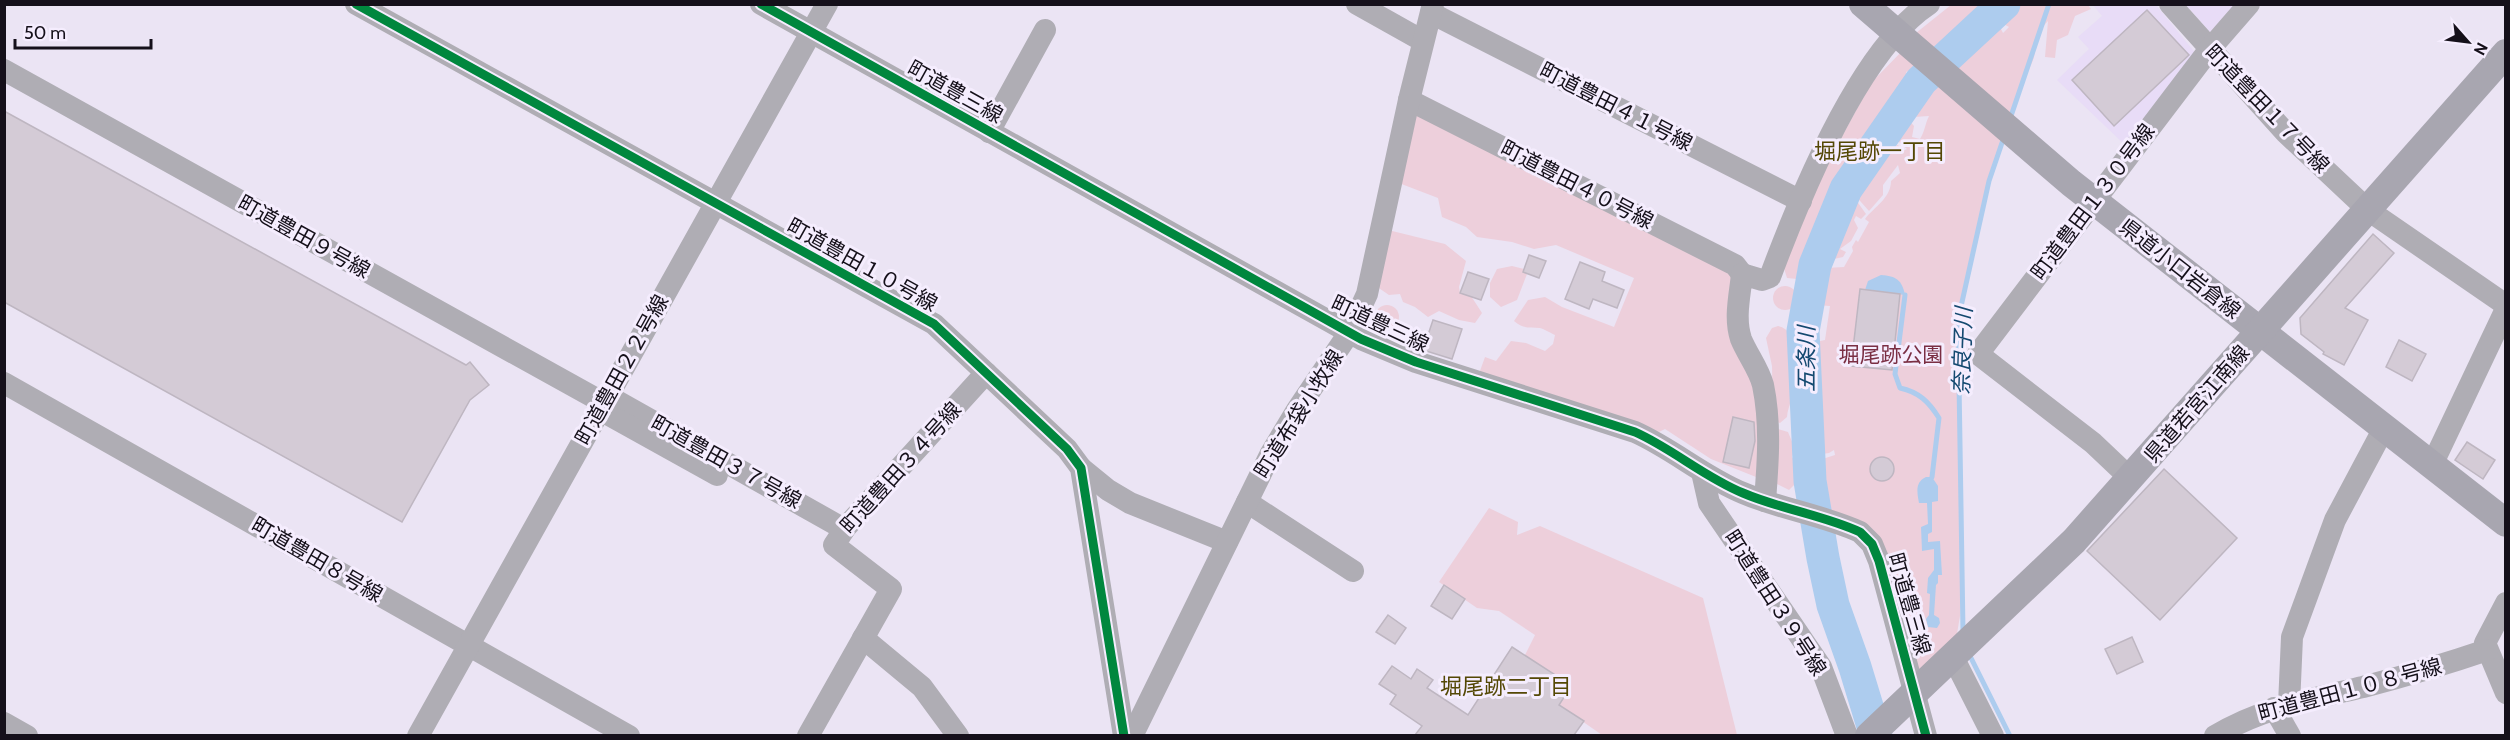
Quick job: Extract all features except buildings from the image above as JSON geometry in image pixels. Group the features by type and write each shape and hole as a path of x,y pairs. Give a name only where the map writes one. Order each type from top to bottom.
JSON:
{"main road":[{"name":"県道小口岩倉線","path":"1863,4 2094,201 2505,522"},
{"name":"県道若宮江南線","path":"1869,735 2074,541 2505,53"}],"street":[{"name":"町道豊田１０号線","path":"356,4 715,205 934,324 1067,449 1081,468 1124,735"},
{"name":"町道豊三線","path":"761,4 1349,333 1416,362 1635,432 1663,446 1702,472 1741,492 1850,528 1868,539 1879,561 1913,694 1926,735"},
{"name":"町道豊田２２号線","path":"417,735 827,4"},
{"path":"1357,4 1423,41"},
{"path":"1772,504 1767,411 1762,382 1741,339 1737,322 1742,274 1762,280 1770,277 1801,201 1844,111 1887,44 1899,36 1929,4"},
{"name":"町道豊田１７号線","path":"2170,4 2285,132 2368,210 2503,299"},
{"name":"町道豊田１３０号線","path":"2131,479 2093,443 1978,354 2209,50 2249,4"},
{"name":"町道布袋小牧線","path":"1132,735 1270,455 1349,333 1367,294 1409,100 1432,9"},
{"name":"町道豊田４１号線","path":"1432,9 1801,201"},
{"path":"989,132 1046,30"},
{"name":"町道豊田９号線","path":"4,70 604,403"},
{"name":"町道豊田４０号線","path":"1409,100 1736,265 1742,274"},
{"path":"2432,465 2503,299"},
{"name":"町道豊田３４号線","path":"808,735 891,589 839,537 987,373"},
{"name":"町道豊田８号線","path":"4,383 629,735"},
{"name":"町道豊田３７号線","path":"604,403 839,537"},
{"path":"2290,735 2282,706 2292,637 2335,520 2384,428"},
{"path":"1081,468 1130,504 1227,542"},
{"name":"町道豊田３９号線","path":"1702,472 1709,504 1821,667 1847,735"},
{"path":"1247,502 1353,571"},
{"path":"2505,603 2486,644 2505,693"},
{"path":"863,638 922,687 958,735"},
{"name":"町道豊田１０８号線","path":"2215,735 2238,721 2282,706 2434,668 2487,650"},
{"path":"1953,657 1993,735"},
{"path":"4,723 27,735"}],"shaded area":[{"path":"2093,5 2156,5 2197,55 2125,145 2057,80 2089,49 2078,37 2102,16"},
{"path":"2186,5 2235,5 2210,32"}],"green space":[{"path":"1951,5 1996,5 1959,36 1944,39 1934,59 1906,72 1907,80 1898,100 1890,99 1881,127 1863,149 1865,155 1844,179 1841,190 1828,205 1831,214 1820,221 1819,238 1807,250 1812,254 1806,275 1797,279 1787,278 1780,255 1871,83 1906,47 1911,37"},
{"name":"堀尾跡公園","path":"2013,5 2088,5 2091,9 2075,16 2068,35 2057,40 2055,58 2045,57 2048,21 2042,29 2033,61 2022,83 2004,134 1985,199 1981,215 1983,217 1976,239 1978,242 1975,246 1958,320 1958,449 1963,567 1960,616 1953,657 1916,692 1879,561 1827,513 1819,502 1823,488 1813,473 1813,462 1835,455 1834,450 1816,455 1814,446 1820,433 1808,387 1814,373 1809,359 1820,341 1825,340 1830,306 1816,305 1816,282 1811,274 1814,261 1822,256 1819,245 1851,212 1846,205 1856,200 1866,214 1861,219 1856,216 1854,220 1858,228 1851,241 1840,249 1846,252 1843,257 1834,259 1831,253 1826,257 1826,268 1844,267 1853,251 1852,247 1856,240 1858,242 1869,222 1865,219 1885,197 1891,181 1900,173 1898,165 1883,185 1883,195 1869,211 1853,193 1861,174 1883,144 1888,148 1898,145 1902,151 1907,149 1898,141 1888,141 1883,128 1888,122 1896,122 1906,117 1914,126 1912,137 1920,139 1929,116 1914,117 1907,111 1916,91 1946,62 1960,40 1985,27 1999,25 2003,33 2009,27 2002,23 2008,8"},
{"path":"1409,100 1729,269 1761,409 1756,477 1711,459 1665,429 1659,432 1476,382 1485,357 1496,361 1511,341 1526,343 1545,351 1553,344 1555,335 1540,328 1517,324 1514,321 1528,300 1545,297 1562,307 1614,327 1634,278 1556,245 1534,249 1512,242 1477,237 1466,227 1442,217 1438,198 1391,180"},
{"path":"1380,228 1445,244 1466,261 1459,287 1460,293 1471,296 1482,313 1475,323 1459,320 1439,311 1428,317 1415,307 1403,302 1400,294 1389,295 1370,282"},
{"path":"1512,266 1524,269 1523,272 1527,274 1517,300 1501,307 1490,297 1490,283 1497,269"},
{"path":"1785,286 1794,289 1797,298 1794,307 1785,310 1776,307 1773,298 1776,289"},
{"path":"1387,305 1396,308 1399,317 1396,326 1387,329 1378,326 1375,317 1378,308"},
{"path":"1778,326 1790,334 1793,348 1789,378 1795,385 1787,417 1780,423 1773,420 1772,366 1766,338 1772,328"},
{"path":"1778,429 1788,432 1795,449 1792,457 1802,469 1798,481 1789,490 1777,484"},
{"path":"1489,508 1518,522 1517,535 1540,526 1703,598 1737,735 1602,735 1559,705 1568,691 1555,683 1557,676 1525,655 1535,635 1499,611 1477,608 1439,582"}],"water":[{"path":"1881,275 1891,276 1898,280 1905,295 1865,290 1868,281"},
{"path":"1926,477 1932,477 1938,486 1938,501 1932,502 1932,532 1928,534 1928,542 1940,541 1942,575 1938,575 1936,585 1934,615 1939,618 1940,623 1937,628 1928,627 1926,619 1929,615 1928,578 1934,570 1934,549 1922,551 1921,527 1928,524 1927,503 1919,503 1917,491 1918,485"}],"waterway":[{"name":"五条川","path":"1876,736 1833,605 1823,558 1810,481 1803,331 1815,265 1846,189 1921,81 2004,4"},
{"name":"奈良子川","path":"2010,119 2049,4"},
{"name":"奈良子川","path":"1963,631 1958,320 1989,181 2004,137"},
{"path":"1905,295 1895,374 1900,388 1923,398 1939,418 1932,477"},
{"name":"奈良子川","path":"1969,654 2010,736"}],"cycle path":[{"path":"356,4 934,324 1067,449 1081,468 1124,736"},
{"path":"761,4 1361,339 1416,362 1635,432 1743,493 1860,532 1872,544 1879,561 1926,736"}],"district":[{"name":"堀尾跡一丁目","path":"1880,151"},
{"name":"堀尾跡二丁目","path":"1506,686"}]}
